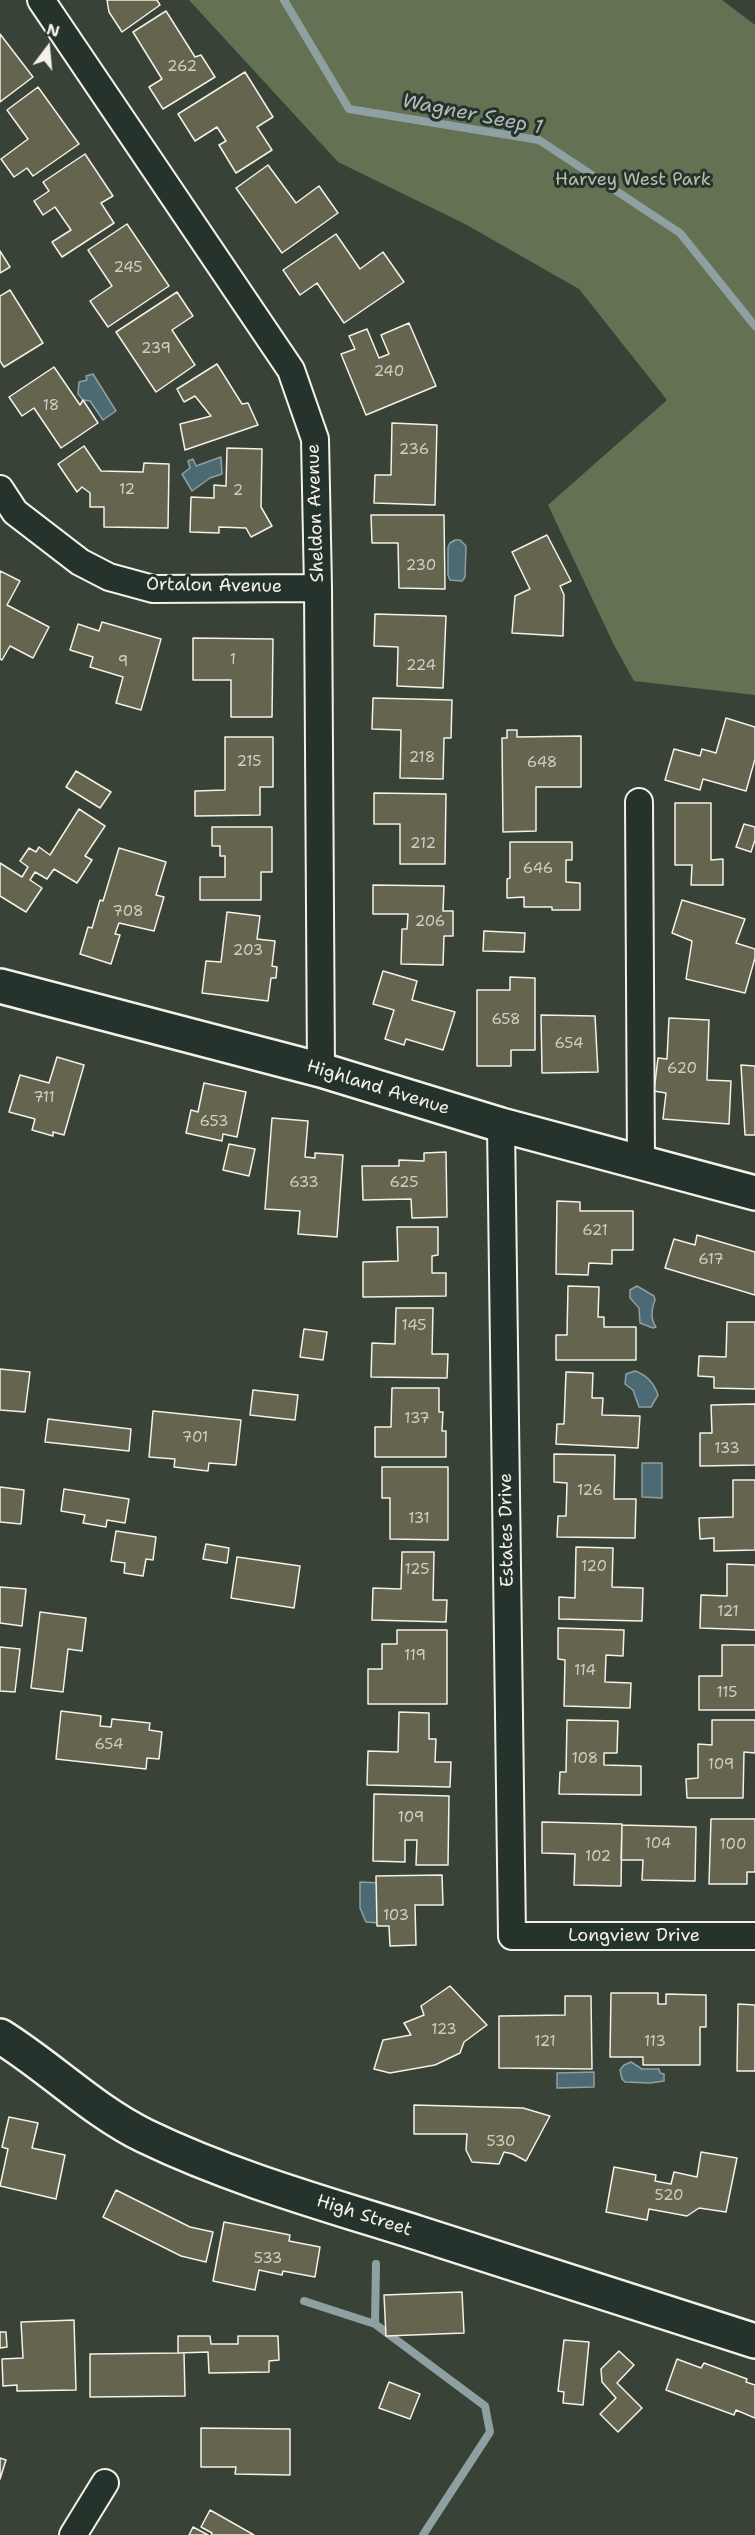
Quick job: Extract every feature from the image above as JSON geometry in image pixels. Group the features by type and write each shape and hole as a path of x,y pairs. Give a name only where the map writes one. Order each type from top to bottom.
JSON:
{"main road":[{"name":"Highland Avenue","path":"0,986 321,1070 501,1125 755,1193"},
{"name":"High Street","path":"0,2036 29,2054 105,2112 143,2135 229,2172 755,2341"}],"street":[{"name":"Sheldon Avenue","path":"41,0 291,370 315,438 321,1070"},
{"name":"Ortalon Avenue","path":"0,489 15,512 80,561 108,577 153,589 318,588"},
{"path":"639,802 641,1162"},
{"name":"Estates Drive","path":"501,1125 512,1936"},
{"name":"Longview Drive","path":"512,1936 755,1936"},
{"path":"73,2535 105,2483"}],"green space":[{"name":"Harvey West Park","path":"189,0 722,0 755,25 755,695 634,681 614,645 548,505 667,400 579,289 465,224 338,162"}],"water":[{"path":"93,374 116,411 103,420 90,401 83,400 78,394 79,382 87,380 86,376"},
{"path":"221,457 222,474 210,478 192,491 182,474 190,468 188,461 193,459 196,466"},
{"path":"455,540 460,540 466,546 465,577 462,581 450,580 448,575 448,547"},
{"path":"637,1286 654,1296 652,1317 656,1327 640,1323 639,1308 630,1298 630,1290"},
{"path":"635,1371 652,1383 658,1395 651,1407 639,1407 633,1390 625,1384 626,1374"},
{"path":"642,1463 662,1463 662,1498 642,1497"},
{"path":"360,1882 380,1883 380,1923 366,1922 360,1908"},
{"path":"631,2062 642,2069 659,2069 660,2073 664,2074 664,2081 625,2082 620,2070"},
{"path":"594,2072 594,2087 557,2088 557,2073"}],"building":[{"path":"107,0 157,0 160,5 122,32 109,12"},
{"path":"166,11 195,57 201,55 215,77 163,109 149,87 162,79 133,32"},
{"path":"0,34 33,77 0,102"},
{"path":"245,72 273,117 257,127 272,150 236,173 219,145 226,141 217,127 195,141 178,114"},
{"path":"38,87 79,144 33,176 27,168 14,177 1,159 28,139 7,110"},
{"path":"85,154 113,196 101,203 114,223 62,257 52,242 71,230 55,207 43,215 34,201 49,191 43,182"},
{"path":"268,165 296,203 319,186 338,213 282,253 236,188"},
{"path":"127,224 169,286 108,327 90,301 112,286 88,250"},
{"path":"336,234 360,269 383,252 404,282 344,323 317,283 300,295 283,270"},
{"path":"0,251 10,267 0,273"},
{"path":"10,290 43,343 4,367 0,361 0,296"},
{"path":"177,292 193,316 172,330 195,365 156,392 116,332"},
{"path":"409,323 436,386 366,415 341,354 355,349 349,336 367,329 379,358 389,354 381,335"},
{"path":"217,364 242,404 248,403 258,425 185,450 180,424 211,416 195,396 184,402 177,389"},
{"path":"54,367 80,405 83,400 98,423 61,448 34,408 22,416 9,397"},
{"path":"392,423 437,425 435,505 374,503 375,475 391,475"},
{"path":"84,446 101,471 143,472 144,463 169,464 168,528 104,527 104,507 90,507 90,493 82,487 77,492 58,464"},
{"path":"227,448 262,449 261,507 272,526 251,537 246,528 219,527 219,533 190,532 191,497 214,498 214,485 226,486"},
{"path":"371,515 444,515 445,589 399,588 398,543 372,543"},
{"path":"547,535 571,581 560,586 564,595 563,636 512,633 515,596 530,589 512,552"},
{"path":"0,571 20,581 7,605 49,627 33,658 10,646 2,660 0,659"},
{"path":"375,614 446,616 443,688 397,686 398,647 374,646"},
{"path":"102,622 161,639 141,710 116,703 123,677 90,667 93,657 70,650 78,624 99,631"},
{"path":"193,638 273,639 272,717 231,717 231,680 193,680"},
{"path":"373,698 452,700 451,738 444,738 443,779 400,778 401,730 372,729"},
{"path":"726,718 755,727 755,759 746,791 703,779 700,790 665,780 674,749 700,756 702,749 716,753"},
{"path":"507,730 517,730 517,737 581,736 581,787 536,787 536,831 503,832 502,738 507,738"},
{"path":"225,737 273,737 273,787 260,787 260,815 195,816 195,791 225,790"},
{"path":"76,771 111,792 100,808 66,787"},
{"path":"374,793 446,794 445,864 400,864 400,824 374,824"},
{"path":"675,803 711,803 711,860 723,859 723,885 691,885 692,865 675,865"},
{"path":"79,809 105,826 85,856 92,860 77,883 54,869 47,879 35,872 30,880 42,888 26,912 0,896 0,863 22,877 28,867 20,861 29,848 36,852 39,847 50,855"},
{"path":"744,824 755,827 755,840 751,852 736,847"},
{"path":"212,827 272,827 272,872 261,872 261,900 200,900 200,877 225,877 225,856 220,856 220,846 212,846"},
{"path":"510,842 572,842 572,860 566,860 566,882 580,883 580,910 524,907 524,897 507,898 507,879 510,878"},
{"path":"119,848 166,862 156,895 164,897 154,931 119,923 115,934 120,935 111,964 80,954 88,927 92,928 100,900 103,901"},
{"path":"373,885 444,886 443,911 453,911 453,936 444,936 443,965 401,964 402,929 407,929 408,914 373,914"},
{"path":"682,900 745,919 736,943 755,949 755,958 745,993 686,979 692,941 672,933"},
{"path":"227,912 260,916 257,939 275,941 272,966 277,967 276,978 271,978 268,1001 202,993 206,961 221,962"},
{"path":"484,931 525,933 524,952 483,951"},
{"path":"383,971 417,981 412,1000 455,1012 443,1050 406,1039 404,1045 385,1039 394,1010 373,1004"},
{"path":"510,977 535,978 535,1050 511,1050 511,1066 477,1066 477,990 510,990"},
{"path":"541,1015 595,1016 598,1072 542,1073"},
{"path":"669,1018 709,1020 707,1080 731,1081 729,1124 663,1119 666,1093 654,1091 658,1058 667,1059"},
{"path":"57,1057 84,1065 64,1135 53,1132 53,1136 32,1130 35,1119 9,1112 20,1075 49,1083"},
{"path":"741,1065 755,1066 755,1135 745,1135"},
{"path":"204,1083 246,1092 237,1137 223,1134 222,1141 186,1133 191,1110 198,1112"},
{"path":"272,1118 308,1121 305,1157 315,1158 315,1153 343,1155 337,1237 298,1234 300,1211 265,1209"},
{"path":"229,1144 255,1149 249,1176 223,1170"},
{"path":"446,1152 447,1217 412,1218 411,1199 363,1200 362,1166 399,1166 399,1160 424,1161 424,1153"},
{"path":"557,1201 580,1202 580,1211 633,1211 633,1250 612,1250 612,1264 589,1263 588,1275 556,1274"},
{"path":"397,1227 438,1227 438,1255 432,1256 432,1273 446,1273 446,1296 363,1297 363,1262 398,1261"},
{"path":"697,1235 755,1252 755,1295 665,1268 674,1239 695,1245"},
{"path":"568,1286 599,1287 598,1317 604,1317 604,1327 636,1327 636,1360 556,1360 556,1335 567,1335"},
{"path":"396,1308 433,1308 432,1354 448,1354 447,1378 371,1377 372,1343 395,1344"},
{"path":"727,1322 755,1322 755,1389 714,1388 714,1377 698,1376 699,1356 726,1357"},
{"path":"304,1329 327,1332 323,1360 300,1357"},
{"path":"0,1369 30,1372 25,1412 0,1410"},
{"path":"566,1372 593,1373 592,1398 603,1398 602,1415 640,1416 638,1448 556,1444 557,1424 564,1424"},
{"path":"392,1388 439,1388 439,1412 443,1412 442,1431 446,1431 446,1457 375,1457 375,1427 391,1427"},
{"path":"253,1390 298,1395 295,1420 250,1415"},
{"path":"755,1404 755,1465 700,1466 700,1433 712,1433 711,1405"},
{"path":"153,1411 241,1420 236,1465 209,1463 208,1471 174,1467 175,1459 149,1457"},
{"path":"48,1419 131,1429 129,1451 45,1442"},
{"path":"554,1454 615,1455 614,1499 636,1499 635,1538 557,1537 558,1516 566,1516 567,1483 554,1482"},
{"path":"382,1467 448,1467 448,1540 390,1539 390,1498 382,1498"},
{"path":"733,1480 755,1480 755,1550 714,1551 714,1538 700,1539 699,1518 733,1517"},
{"path":"0,1487 24,1490 21,1524 0,1522"},
{"path":"64,1489 129,1499 125,1523 107,1520 106,1527 83,1523 85,1515 61,1511"},
{"path":"116,1531 156,1537 153,1560 146,1559 143,1576 124,1573 125,1563 111,1561"},
{"path":"206,1544 229,1548 227,1563 203,1559"},
{"path":"576,1547 613,1548 612,1587 643,1588 642,1621 559,1619 559,1597 575,1598"},
{"path":"402,1552 434,1552 433,1600 447,1600 446,1622 372,1620 373,1588 401,1589"},
{"path":"237,1557 300,1566 294,1608 231,1598"},
{"path":"727,1564 755,1565 755,1630 700,1628 701,1595 727,1596"},
{"path":"0,1587 26,1589 22,1626 0,1623"},
{"path":"40,1612 86,1618 82,1651 68,1649 63,1692 31,1688"},
{"path":"558,1628 624,1630 623,1656 606,1655 605,1682 631,1683 630,1708 564,1706 565,1660 558,1659"},
{"path":"397,1630 447,1630 447,1704 368,1704 368,1669 382,1669 382,1644 397,1644"},
{"path":"722,1645 755,1645 755,1710 699,1710 699,1676 722,1676"},
{"path":"0,1647 20,1649 15,1692 0,1691"},
{"path":"61,1711 101,1716 100,1726 111,1727 112,1719 150,1723 149,1730 162,1732 159,1759 147,1758 146,1769 56,1759"},
{"path":"399,1712 429,1713 429,1739 436,1739 435,1762 451,1762 450,1787 367,1785 368,1751 398,1752"},
{"path":"567,1720 618,1721 617,1753 604,1753 604,1765 641,1766 641,1795 559,1794 560,1772 566,1772"},
{"path":"712,1720 755,1720 755,1753 744,1752 743,1798 687,1798 686,1779 698,1778 698,1744 712,1745"},
{"path":"374,1794 449,1796 448,1865 416,1865 417,1840 405,1840 405,1862 373,1861"},
{"path":"711,1819 755,1819 755,1872 747,1872 747,1884 709,1884"},
{"path":"542,1822 622,1824 621,1886 574,1885 575,1854 542,1853"},
{"path":"622,1825 696,1827 695,1881 642,1880 643,1860 621,1860"},
{"path":"442,1875 443,1905 415,1905 416,1945 390,1946 389,1926 377,1926 376,1876"},
{"path":"450,1986 487,2025 464,2042 460,2053 435,2065 390,2073 374,2069 383,2040 411,2035 404,2023 424,2015 421,2006"},
{"path":"611,1993 658,1993 658,2004 666,2004 666,1994 706,1995 706,2027 700,2027 700,2065 643,2065 643,2057 610,2057"},
{"path":"565,1996 591,1996 592,2069 499,2068 499,2016 565,2015"},
{"path":"738,2004 755,2005 755,2071 737,2071"},
{"path":"414,2105 523,2108 550,2116 526,2161 504,2152 499,2164 472,2162 466,2150 467,2134 414,2134"},
{"path":"9,2117 38,2123 32,2148 65,2155 56,2199 0,2186 8,2149 2,2147"},
{"path":"701,2152 737,2158 726,2212 699,2208 687,2216 649,2209 647,2220 606,2212 614,2167 656,2175 655,2181 671,2184 674,2172 697,2177"},
{"path":"116,2190 190,2227 213,2232 206,2262 181,2256 103,2217"},
{"path":"224,2222 290,2235 289,2241 320,2247 315,2277 283,2271 282,2275 259,2270 255,2290 213,2281"},
{"path":"462,2292 464,2333 386,2336 384,2295"},
{"path":"74,2320 76,2390 17,2391 17,2385 3,2386 2,2359 23,2358 21,2322"},
{"path":"0,2332 6,2332 7,2347 0,2348"},
{"path":"178,2336 210,2336 211,2344 238,2344 238,2336 278,2336 279,2360 269,2361 269,2372 209,2373 208,2352 178,2353"},
{"path":"564,2340 589,2342 583,2405 563,2403 564,2392 558,2391"},
{"path":"619,2351 634,2365 617,2383 642,2408 618,2432 600,2414 616,2398 602,2382 601,2369"},
{"path":"184,2353 185,2396 90,2397 90,2354"},
{"path":"677,2359 701,2368 704,2363 747,2379 746,2382 755,2385 755,2418 736,2410 734,2415 666,2390"},
{"path":"389,2382 420,2394 410,2419 379,2408"},
{"path":"201,2428 290,2429 290,2475 235,2474 236,2467 201,2467"},
{"path":"0,2458 6,2460 0,2479"},
{"path":"210,2510 254,2535 211,2535 212,2533 201,2527"},
{"path":"193,2527 208,2535 189,2535"}],"waterway":[{"name":"Wagner Seep 1","path":"284,0 349,109 539,140 680,233 755,326"},
{"path":"376,2264 375,2324 485,2406 490,2432 423,2535"},
{"path":"304,2301 375,2324"}]}
